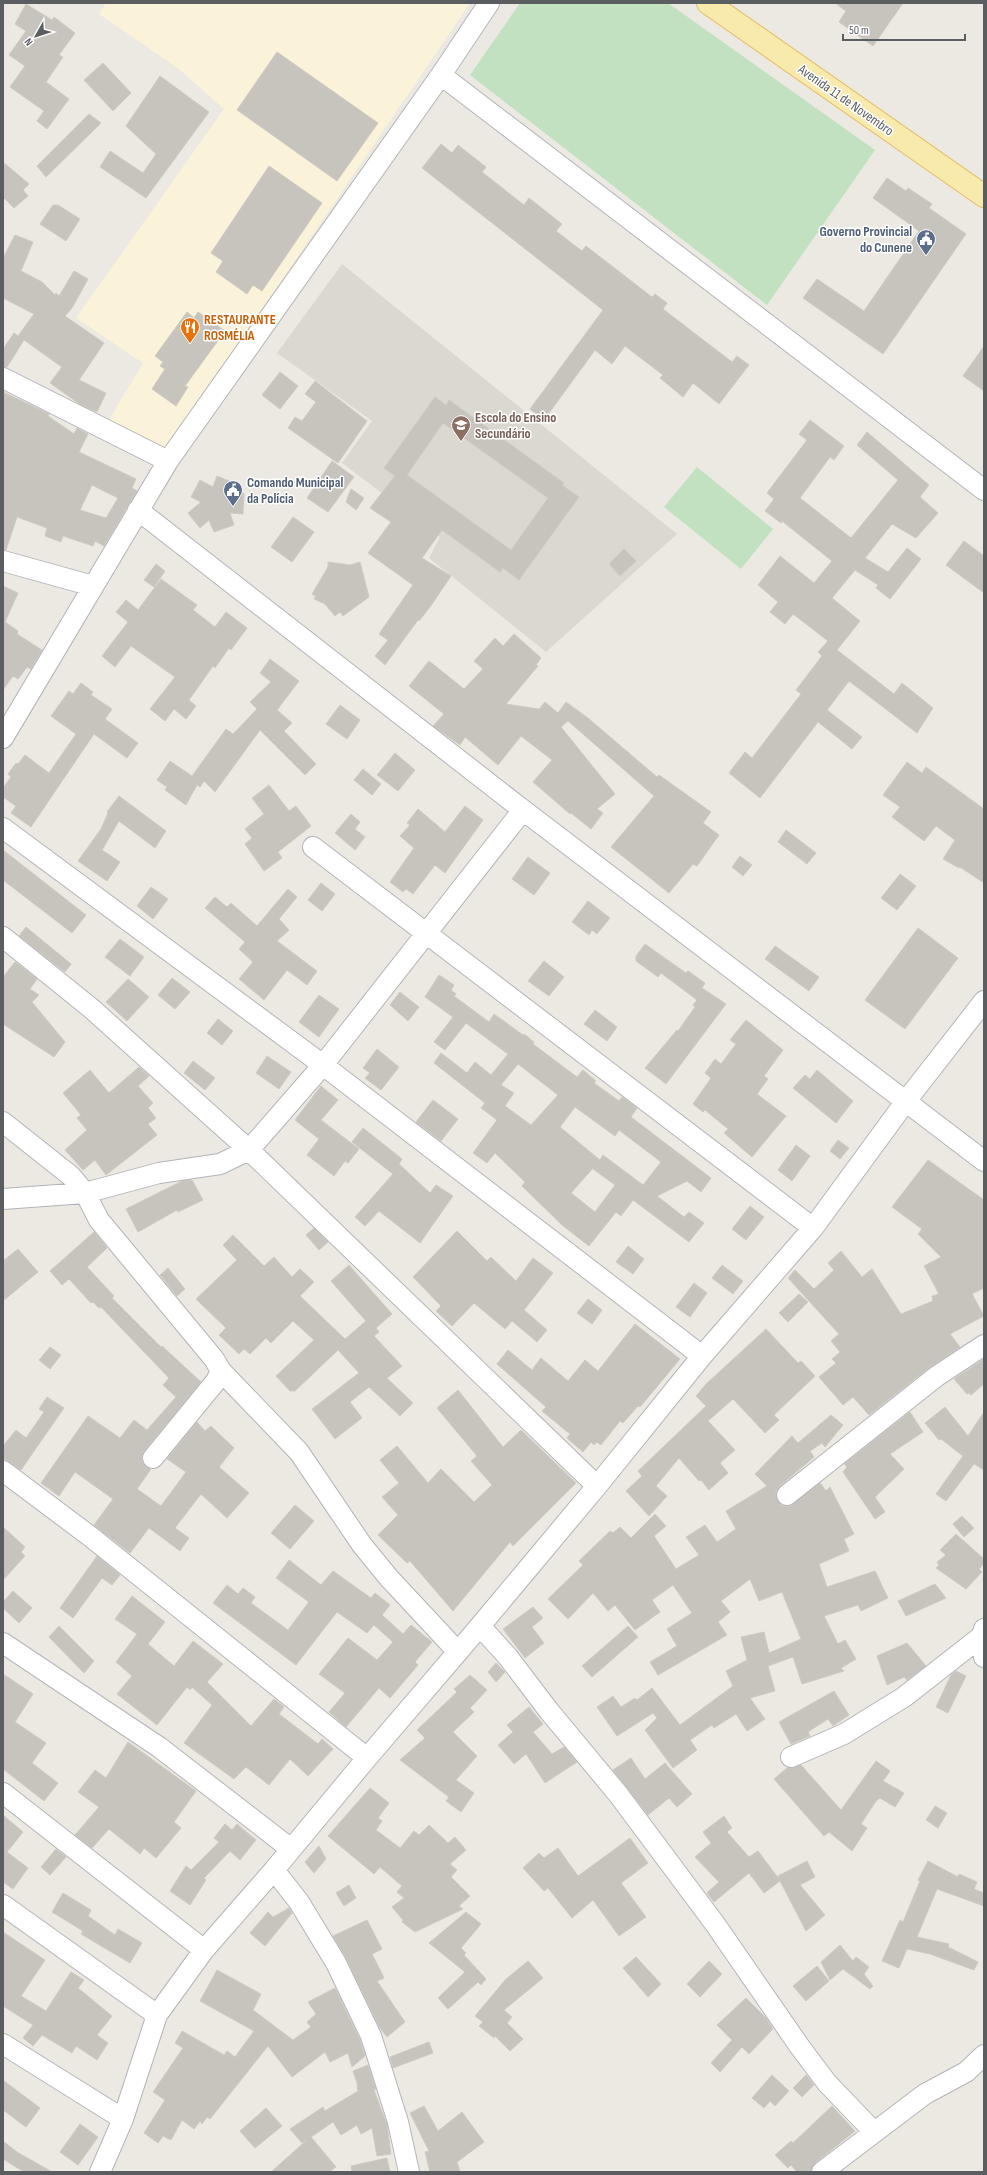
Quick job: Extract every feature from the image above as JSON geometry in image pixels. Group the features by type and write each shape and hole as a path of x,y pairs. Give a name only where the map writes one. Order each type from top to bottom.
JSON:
{"main road":[{"name":"Avenida 11 de Novembro","path":"708,3 984,196"}],"street":[{"path":"3,738 168,461 442,76 489,3"},
{"path":"442,76 984,490"},
{"path":"3,378 168,461"},
{"path":"138,510 523,810 984,1161"},
{"path":"3,561 93,586"},
{"path":"3,1199 85,1193 159,1173 220,1164 248,1150 323,1065 427,935 523,810"},
{"path":"3,828 323,1065 702,1356"},
{"path":"313,847 813,1228"},
{"path":"3,937 92,1009 248,1150 597,1486"},
{"path":"100,2172 123,2119 157,2015 204,1950 274,1870 480,1626 597,1486 702,1356 813,1228 906,1101 984,1001"},
{"path":"3,1122 71,1176 85,1193 99,1220 214,1359 221,1371 298,1452 371,1556 389,1578 458,1652"},
{"path":"787,1495 919,1390 984,1345"},
{"path":"153,1458 216,1381 221,1371"},
{"path":"3,1471 91,1537 367,1758"},
{"path":"480,1626 508,1657 549,1711 618,1794 715,1924 800,2047 827,2083 874,2132"},
{"path":"983,1633 984,1657"},
{"path":"791,1757 844,1734 904,1697 983,1633"},
{"path":"3,1643 159,1747 291,1849"},
{"path":"3,1793 204,1950"},
{"path":"274,1870 299,1902 336,1963 371,2036 398,2122 409,2172"},
{"path":"3,1905 157,2015"},
{"path":"3,2044 123,2119"},
{"path":"822,2172 925,2094 966,2072 984,2055"}],"shaded area":[{"path":"106,3 470,3 166,451 109,420 143,363 76,318 224,109 179,69 99,14"},
{"name":"Escola do Ensino Secundário","path":"342,264 677,534 546,652 429,558 440,537 342,463 372,421 277,353"}],"green space":[{"path":"520,3 668,3 875,150 767,305 470,75"},
{"path":"697,467 773,529 741,569 664,507"}],"building":[{"path":"835,3 903,3 873,46 839,22 846,11"},
{"path":"26,4 52,20 54,17 75,33 59,55 63,57 46,82 69,99 47,129 37,121 44,111 10,87 25,66 9,55 26,31 15,24"},
{"path":"277,52 378,123 337,181 237,110"},
{"path":"103,63 131,93 113,111 84,80"},
{"path":"160,76 209,112 146,198 100,167 110,151 143,173 156,154 126,126"},
{"path":"89,114 101,123 46,177 37,166"},
{"path":"441,144 452,153 458,145 486,167 482,172 524,205 529,198 562,224 556,231 582,251 586,246 652,297 655,294 667,303 663,309 732,362 737,356 749,365 719,404 693,383 683,397 660,378 663,375 625,346 612,364 595,350 544,420 530,409 603,310 422,168"},
{"path":"3,162 29,184 23,190 28,196 14,208 3,197"},
{"path":"269,166 322,203 262,291 253,285 247,294 216,272 223,261 211,253"},
{"name":"Governo Provincial do Cunene","path":"887,178 906,191 908,188 932,204 929,208 966,234 883,354 803,298 817,279 864,311 919,231 873,198"},
{"path":"53,205 58,205 80,219 66,241 40,224"},
{"path":"15,235 33,242 21,271 42,282 55,295 56,293 59,296 74,271 88,279 72,308 65,316 104,343 79,380 106,393 97,412 81,405 50,383 62,367 24,340 7,367 3,367 3,349 14,333 18,336 34,314 3,298 3,258"},
{"name":"RESTAURANTE ROSMÉLIA","path":"187,312 194,318 198,312 225,331 185,386 188,387 176,406 152,389 165,369 160,366 163,362 155,356"},
{"path":"984,346 984,391 963,376"},
{"path":"280,372 298,386 280,409 262,395"},
{"path":"315,381 367,421 338,463 288,428 295,417 302,421 316,402 305,394"},
{"path":"3,392 49,414 48,416 74,434 77,428 88,434 79,452 136,479 132,488 137,491 104,546 95,541 93,546 63,536 61,542 45,536 47,528 17,517 6,550 3,550","holes":["92,485 118,498 106,518 80,510"]},
{"path":"435,397 446,405 449,400 564,483 562,485 579,497 519,580 503,568 500,572 442,530 422,558 451,576 430,607 419,621 418,620 385,665 375,656 388,640 379,634 413,585 368,553 391,522 370,508 395,476 384,468","holes":["443,423 548,498 511,550 407,475"]},
{"path":"810,420 844,446 834,460 830,457 800,498 851,538 898,480 857,445 867,432 929,485 920,497 938,513 916,538 892,524 865,558 888,572 907,548 921,559 890,599 876,588 878,585 855,570 832,598 860,621 837,650 894,694 902,683 933,708 917,733 849,681 827,710 862,737 852,749 818,722 760,798 729,773 745,752 752,758 801,694 796,690 822,656 818,652 828,641 793,614 785,624 770,612 778,602 758,585 780,556 814,583 832,561 782,521 781,523 765,511 774,499 767,493 807,440 799,434"},
{"path":"332,461 354,477 328,512 307,498"},
{"name":"Comando Municipal da Polícia","path":"217,476 234,483 230,492 244,493 243,514 230,513 234,525 214,532 209,520 200,528 188,513 201,502 191,497 200,480 213,487"},
{"path":"351,489 364,498 356,510 346,502"},
{"path":"293,517 314,532 292,562 271,547"},
{"path":"964,541 984,556 984,593 946,565"},
{"path":"624,549 636,561 620,576 609,564"},
{"path":"328,562 350,565 360,562 369,597 343,616 340,612 335,616 325,604 314,599 316,596 312,594 328,567"},
{"path":"156,564 165,571 154,587 144,580"},
{"path":"161,579 197,605 193,610 215,627 226,612 247,628 231,650 229,648 215,668 213,666 189,700 196,706 186,719 174,709 165,721 150,709 175,677 131,646 115,667 102,656 128,622 116,612 126,600 138,610"},
{"path":"3,586 18,593 5,622 18,631 17,634 42,650 31,669 27,667 18,679 13,676 3,690"},
{"path":"514,634 541,658 536,665 538,666 506,704 539,709 545,702 558,713 566,702 588,718 657,777 659,775 711,812 703,823 719,835 697,866 693,864 669,893 611,847 654,796 568,721 561,727 615,794 597,809 603,813 591,829 571,813 570,814 533,782 552,760 521,736 498,765 465,737 460,745 433,726 444,714 409,686 429,661 464,689 483,669 474,661 495,638 503,646"},
{"path":"270,659 299,681 277,710 292,723 284,731 316,764 305,775 260,730 215,792 204,781 200,787 197,785 186,805 165,790 167,787 157,780 170,761 192,776 226,729 233,734 257,709 250,702 271,682 260,673"},
{"path":"81,683 93,692 91,695 112,709 105,719 138,743 127,758 94,734 31,827 11,813 16,806 3,797 3,788 11,777 8,774 16,763 18,764 25,755 49,773 76,734 51,716 69,691 73,694"},
{"path":"340,705 360,720 347,739 326,724"},
{"path":"395,753 415,770 398,791 377,775"},
{"path":"907,762 922,773 926,767 984,809 984,883 960,867 959,868 943,859 955,840 936,826 924,841 892,817 900,807 883,795"},
{"path":"363,769 381,784 372,795 354,780"},
{"path":"269,785 289,811 296,806 311,826 278,852 282,858 264,871 245,844 252,838 245,829 264,814 252,798"},
{"path":"119,796 166,831 155,848 119,821 102,850 120,862 107,881 78,861 101,829 108,813 107,812"},
{"path":"465,806 483,820 445,873 435,865 413,894 406,889 403,892 390,882 414,848 400,836 410,825 407,823 418,809 445,832"},
{"path":"351,814 360,822 355,829 365,837 355,850 335,833"},
{"path":"786,830 816,853 807,864 778,842"},
{"path":"3,850 86,915 72,933 3,880"},
{"path":"740,856 752,865 743,876 732,867"},
{"path":"528,857 550,873 534,895 512,879"},
{"path":"900,874 916,886 897,910 881,898"},
{"path":"321,883 335,894 322,911 308,900"},
{"path":"151,887 168,899 153,919 137,906"},
{"path":"288,889 297,897 279,919 289,930 277,941 317,971 307,985 287,970 264,1000 239,979 253,962 239,949 245,942 205,908 215,897 227,907 231,903 257,926"},
{"path":"588,901 610,918 597,934 592,930 589,935 572,922"},
{"path":"26,927 71,964 65,972 19,936"},
{"path":"918,928 958,958 905,1029 865,1000"},
{"path":"120,939 144,957 130,976 105,957"},
{"path":"645,944 686,973 688,971 705,983 702,988 726,1004 666,1084 645,1068 677,1030 678,1031 695,1007 693,1005 697,1000 661,973 658,977 636,961 636,956"},
{"path":"775,946 819,977 809,991 765,959"},
{"path":"544,961 564,977 549,996 528,981"},
{"path":"15,962 37,979 30,989 39,995 32,1002 65,1042 54,1057 3,1024 3,977"},
{"path":"439,975 454,985 451,990 456,994 454,996 489,1022 494,1014 523,1035 524,1034 534,1042 533,1044 577,1077 583,1070 596,1081 594,1083 619,1101 622,1097 637,1108 631,1117 711,1178 701,1192 687,1181 657,1196 684,1217 689,1212 704,1223 689,1242 633,1200 621,1216 616,1212 589,1246 562,1225 522,1186 525,1182 495,1153 487,1163 473,1153 497,1120 481,1108 485,1103 434,1063 441,1053 467,1073 475,1062 491,1075 508,1054 466,1023 445,1050 434,1042 453,1017 425,997","holes":["518,1064 558,1095 531,1125 505,1106 514,1093 501,1085","575,1107 615,1136 619,1130 661,1162 643,1185 603,1155 600,1160 560,1127","594,1167 593,1169 615,1185 595,1212 571,1193"]},
{"path":"172,978 190,992 175,1009 158,995"},
{"path":"128,979 149,997 127,1021 106,1002"},
{"path":"400,992 419,1007 408,1021 390,1005"},
{"path":"319,995 339,1009 319,1037 299,1022"},
{"path":"595,1010 617,1027 607,1041 584,1024"},
{"path":"218,1019 233,1031 222,1045 207,1033"},
{"path":"746,1020 783,1050 764,1076 768,1079 757,1094 786,1116 752,1157 724,1133 728,1129 705,1110 703,1112 693,1104 711,1078 705,1073 715,1059 721,1064 736,1044 730,1040"},
{"path":"377,1049 399,1067 381,1090 365,1078 370,1073 363,1068"},
{"path":"267,1056 291,1072 279,1089 256,1073"},
{"path":"193,1061 215,1078 205,1090 184,1073"},
{"path":"139,1067 149,1076 138,1086 153,1103 148,1108 156,1118 148,1124 157,1135 106,1175 95,1160 83,1170 65,1150 87,1130 77,1118 81,1115 63,1093 90,1070 109,1093"},
{"path":"817,1070 853,1101 836,1123 793,1088 805,1075 810,1079"},
{"path":"321,1086 338,1100 321,1120 359,1149 348,1163 345,1161 334,1176 307,1155 319,1139 295,1120"},
{"path":"433,1100 458,1119 441,1141 416,1122"},
{"path":"363,1128 402,1159 399,1164 430,1193 436,1185 453,1196 420,1243 379,1211 365,1226 355,1217 393,1174 352,1142"},
{"path":"838,1140 849,1148 840,1159 830,1151"},
{"path":"796,1145 810,1156 792,1181 778,1170"},
{"path":"928,1160 984,1200 984,1288 972,1294 984,1316 950,1334 960,1347 930,1367 869,1415 853,1397 843,1405 819,1377 836,1363 832,1359 840,1352 831,1341 839,1334 788,1278 795,1270 814,1289 834,1270 828,1263 841,1251 862,1277 872,1269 901,1314 933,1301 932,1296 939,1294 924,1266 941,1257 918,1234 922,1229 892,1207"},
{"path":"192,1180 203,1200 178,1212 177,1210 138,1232 126,1209 182,1181"},
{"path":"750,1206 764,1217 746,1240 732,1229"},
{"path":"314,1228 328,1242 319,1250 306,1235"},
{"path":"457,1231 487,1261 491,1257 516,1281 533,1258 553,1273 524,1310 547,1330 537,1342 512,1321 505,1329 474,1303 452,1326 436,1311 441,1306 413,1277"},
{"path":"94,1232 107,1248 87,1267 114,1296 112,1298 161,1347 162,1346 201,1382 144,1451 142,1462 151,1469 137,1489 161,1506 186,1472 167,1459 197,1422 205,1431 211,1426 234,1448 219,1467 249,1493 227,1518 201,1494 175,1528 189,1538 180,1551 149,1528 130,1553 94,1525 113,1499 75,1472 59,1496 41,1483 88,1416 120,1438 134,1420 147,1430 176,1397 163,1385 169,1378 101,1307 99,1308 93,1302 91,1303 69,1279 62,1285 50,1271"},
{"path":"233,1235 264,1266 274,1257 292,1277 300,1269 314,1282 300,1296 345,1339 366,1321 331,1281 349,1265 392,1314 376,1328 379,1332 374,1336 402,1366 387,1378 413,1403 400,1416 369,1387 350,1402 362,1418 335,1439 312,1409 359,1373 338,1350 295,1391 290,1391 276,1376 314,1340 293,1321 271,1343 266,1338 250,1354 244,1349 239,1354 219,1335 226,1328 196,1299 237,1260 223,1245"},
{"path":"628,1246 644,1259 633,1274 616,1262"},
{"path":"18,1249 38,1272 3,1301 3,1261"},
{"path":"722,1265 743,1281 733,1294 712,1278"},
{"path":"168,1268 185,1289 177,1296 160,1275"},
{"path":"694,1283 707,1293 690,1317 676,1307"},
{"path":"799,1294 808,1302 788,1322 779,1313"},
{"path":"588,1299 602,1310 592,1324 577,1313"},
{"path":"635,1324 680,1359 640,1407 638,1406 623,1423 620,1421 601,1445 597,1442 594,1445 591,1442 583,1452 567,1438 570,1434 542,1411 546,1407 497,1364 508,1350 532,1370 541,1358 568,1381 585,1360 598,1371"},
{"path":"766,1329 798,1363 801,1361 815,1376 774,1415 779,1420 765,1433 733,1399 708,1421 735,1450 720,1463 728,1473 709,1490 679,1458 656,1486 667,1496 649,1516 626,1491 642,1476 638,1471 706,1406 696,1396 706,1384"},
{"path":"50,1347 61,1355 50,1369 39,1360"},
{"path":"984,1359 984,1384 971,1395 969,1393 967,1394 954,1379"},
{"path":"458,1390 503,1447 521,1430 576,1483 513,1546 510,1542 453,1611 410,1561 407,1563 378,1535 398,1515 382,1497 399,1483 380,1460 397,1446 428,1483 441,1469 474,1502 492,1485 471,1461 477,1456 437,1408"},
{"path":"47,1397 64,1408 21,1470 3,1458 3,1446 16,1430 26,1438 44,1412 39,1409"},
{"path":"945,1407 968,1436 984,1412 984,1470 974,1464 946,1501 936,1494 963,1456 941,1439 939,1440 925,1423"},
{"path":"910,1412 923,1432 890,1454 904,1469 875,1497 885,1512 875,1519 843,1472 847,1467 844,1464"},
{"path":"831,1415 843,1425 825,1447 822,1443 810,1451 814,1457 780,1486 776,1491 776,1497 782,1506 789,1506 820,1483 826,1491 830,1487 854,1534 844,1539 849,1551 819,1564 827,1587 875,1571 888,1598 861,1611 858,1605 824,1616 838,1644 845,1640 856,1659 841,1668 844,1671 802,1684 793,1657 768,1666 775,1691 750,1698 765,1719 747,1731 736,1714 714,1728 712,1725 690,1740 697,1750 673,1768 645,1730 657,1718 653,1713 617,1736 597,1707 613,1696 621,1707 635,1698 637,1700 652,1688 680,1725 733,1686 726,1671 747,1660 741,1637 764,1632 769,1653 801,1639 782,1592 759,1601 750,1579 721,1601 730,1612 718,1622 727,1635 658,1675 650,1662 677,1646 667,1629 692,1613 673,1585 652,1600 660,1612 635,1630 615,1605 608,1611 593,1593 568,1619 548,1599 583,1565 579,1561 610,1531 613,1533 620,1527 631,1538 655,1514 666,1526 654,1536 676,1569 699,1555 686,1537 705,1525 717,1542 736,1529 726,1511 767,1486 755,1474 792,1436 798,1443"},
{"path":"295,1505 314,1521 290,1549 271,1533"},
{"path":"962,1516 974,1528 964,1537 953,1524"},
{"path":"3,1527 25,1547 21,1552 25,1556 3,1580"},
{"path":"956,1534 984,1559 984,1563 979,1569 982,1572 966,1589 936,1568 939,1565 937,1562 946,1555 940,1550"},
{"path":"97,1556 120,1575 112,1585 102,1578 73,1618 60,1608"},
{"path":"289,1560 321,1585 333,1571 371,1598 375,1593 390,1605 382,1615 403,1634 411,1625 432,1642 415,1662 418,1665 390,1698 379,1688 346,1727 329,1712 345,1693 319,1674 348,1638 377,1660 393,1642 374,1625 367,1633 337,1612 296,1665 213,1603 227,1585 238,1594 243,1588 255,1597 251,1603 288,1630 309,1602 276,1578"},
{"path":"935,1584 946,1598 906,1616 898,1601"},
{"path":"13,1591 32,1608 19,1623 3,1608 3,1602"},
{"path":"132,1596 165,1622 148,1644 174,1666 193,1641 223,1664 207,1682 251,1726 274,1699 284,1707 279,1714 318,1744 322,1739 333,1749 308,1776 290,1759 269,1785 246,1767 234,1779 184,1743 212,1705 192,1687 190,1690 187,1687 157,1725 117,1694 132,1676 116,1662 137,1634 115,1619"},
{"path":"533,1607 543,1618 532,1627 544,1643 525,1658 503,1629"},
{"path":"59,1626 94,1661 84,1673 49,1637"},
{"path":"628,1626 638,1637 592,1677 582,1666"},
{"path":"907,1643 926,1666 907,1680 904,1677 887,1685 877,1656"},
{"path":"496,1663 505,1672 496,1682 488,1672"},
{"path":"956,1671 966,1676 948,1713 936,1707 951,1675"},
{"path":"3,1674 33,1694 15,1722 46,1743 32,1763 58,1783 44,1801 3,1769"},
{"path":"470,1675 487,1690 470,1708 474,1712 453,1732 477,1756 456,1780 474,1793 461,1812 446,1801 449,1797 400,1760 425,1738 417,1730 457,1692 454,1689"},
{"path":"834,1691 849,1715 833,1726 828,1719 808,1732 810,1736 791,1744 779,1722"},
{"path":"529,1707 543,1724 533,1732 552,1754 564,1747 577,1762 545,1783 526,1754 514,1764 498,1745 513,1732 507,1725"},
{"path":"128,1742 196,1791 174,1822 181,1828 156,1858 144,1848 140,1854 109,1829 92,1848 75,1835 99,1807 78,1792 95,1770 106,1778"},
{"path":"631,1758 645,1779 665,1763 692,1794 677,1807 669,1798 648,1815 613,1770"},
{"path":"876,1761 890,1771 883,1781 904,1793 895,1807 880,1798 876,1801 861,1824 867,1828 852,1851 829,1832 824,1836 774,1779 787,1768 801,1765 841,1810"},
{"path":"370,1788 389,1803 378,1818 382,1821 376,1830 400,1848 414,1831 419,1835 429,1825 448,1843 455,1837 466,1850 450,1864 457,1870 451,1877 470,1896 459,1906 463,1909 415,1932 402,1922 403,1920 392,1907 404,1898 397,1892 402,1886 380,1867 374,1874 328,1836"},
{"path":"935,1806 947,1813 938,1828 926,1820"},
{"path":"3,1815 23,1832 7,1852 28,1868 13,1889 3,1882"},
{"path":"724,1816 732,1828 727,1832 749,1857 758,1851 779,1879 778,1876 807,1861 815,1877 800,1885 825,1915 806,1931 780,1881 764,1893 749,1873 714,1902 707,1893 719,1882 695,1857 711,1843 703,1832"},
{"path":"225,1824 232,1830 237,1824 256,1840 240,1860 230,1851 204,1878 206,1880 190,1905 170,1891 186,1866 191,1870 219,1842 214,1838"},
{"path":"630,1838 648,1863 621,1883 646,1917 619,1936 593,1900 572,1918 548,1888 544,1891 523,1868 539,1853 544,1858 558,1848 578,1876"},
{"path":"319,1846 326,1859 314,1873 305,1862"},
{"path":"56,1849 66,1857 50,1875 41,1867"},
{"path":"928,1861 958,1877 959,1874 977,1882 974,1889 984,1893 984,1906 937,1889 917,1937 949,1944 948,1947 978,1962 974,1970 930,1954 907,1949 899,1968 882,1961 900,1920 903,1922 920,1881 918,1880"},
{"path":"349,1885 356,1898 344,1906 336,1893"},
{"path":"63,1893 91,1910 88,1916 115,1935 118,1929 142,1943 130,1963 81,1934 83,1931 52,1912"},
{"path":"289,1908 292,1913 265,1946 250,1933 268,1912 273,1917"},
{"path":"466,1912 481,1924 461,1948 466,1953 464,1955 486,1979 481,1985 478,1982 448,2009 438,1998 465,1972 429,1943"},
{"path":"367,1920 382,1949 372,1954 384,1978 377,1981 405,2022 387,2037 380,2028 346,1958 333,1936"},
{"path":"3,1932 45,1960 21,1996 46,2011 71,1972 84,1980 78,1988 112,2016 97,2035 108,2043 97,2060 76,2046 72,2053 42,2035 33,2046 23,2038 33,2025 3,2006"},
{"path":"840,1945 853,1961 856,1957 869,1967 864,1974 873,1986 870,1989 843,1969 830,1980 821,1962"},
{"path":"636,1957 661,1984 648,1997 623,1968"},
{"path":"528,1961 543,1978 504,2010 512,2017 507,2023 523,2039 510,2051 495,2036 494,2038 479,2026 483,2022 475,2016 506,1979"},
{"path":"709,1961 722,1974 700,1997 687,1984"},
{"path":"817,1966 829,1981 806,2001 793,1986"},
{"path":"217,1970 261,1994 253,2010 293,2040 311,2027 307,2022 316,2014 308,2002 335,1988 360,2040 365,2056 352,2067 348,2053 330,2062 325,2052 292,2077 268,2046 210,2119 207,2117 202,2124 200,2121 194,2129 182,2120 171,2140 163,2136 158,2143 144,2133 165,2100 153,2092 183,2048 175,2043 182,2031 224,2055 227,2051 235,2057 254,2031 200,2001"},
{"path":"746,1998 766,2018 773,2029 749,2054 742,2047 720,2072 711,2063 732,2040 717,2025"},
{"path":"429,2042 433,2053 393,2068 390,2057"},
{"path":"368,2065 376,2089 374,2090 387,2125 391,2154 377,2156 372,2128 361,2134 357,2125 341,2135 333,2122 311,2137 336,2167 329,2172 271,2172 308,2139 302,2143 290,2129 323,2107 325,2111 358,2091 358,2086 353,2071"},
{"path":"772,2075 789,2091 775,2106 770,2101 764,2108 752,2098"},
{"path":"806,2075 814,2085 802,2097 793,2088"},
{"path":"3,2080 40,2108 26,2127 3,2110"},
{"path":"424,2106 438,2131 462,2112 484,2142 457,2162 460,2172 430,2172 425,2152 429,2151 410,2113"},
{"path":"832,2106 855,2131 815,2163 811,2172 797,2172 791,2165 788,2168 775,2155 791,2141 793,2143"},
{"path":"266,2108 282,2126 255,2148 240,2131"},
{"path":"80,2124 98,2137 78,2165 60,2152"},
{"path":"3,2141 17,2152 52,2172 24,2172 3,2159"},
{"path":"387,2158 390,2172 352,2172 351,2166"}],"place":[{"name":"Governo Provincial do Cunene","path":"926,256"},
{"name":"RESTAURANTE ROSMÉLIA","path":"190,344"},
{"name":"Escola do Ensino Secundário","path":"461,442"},
{"name":"Comando Municipal da Polícia","path":"233,507"}]}
